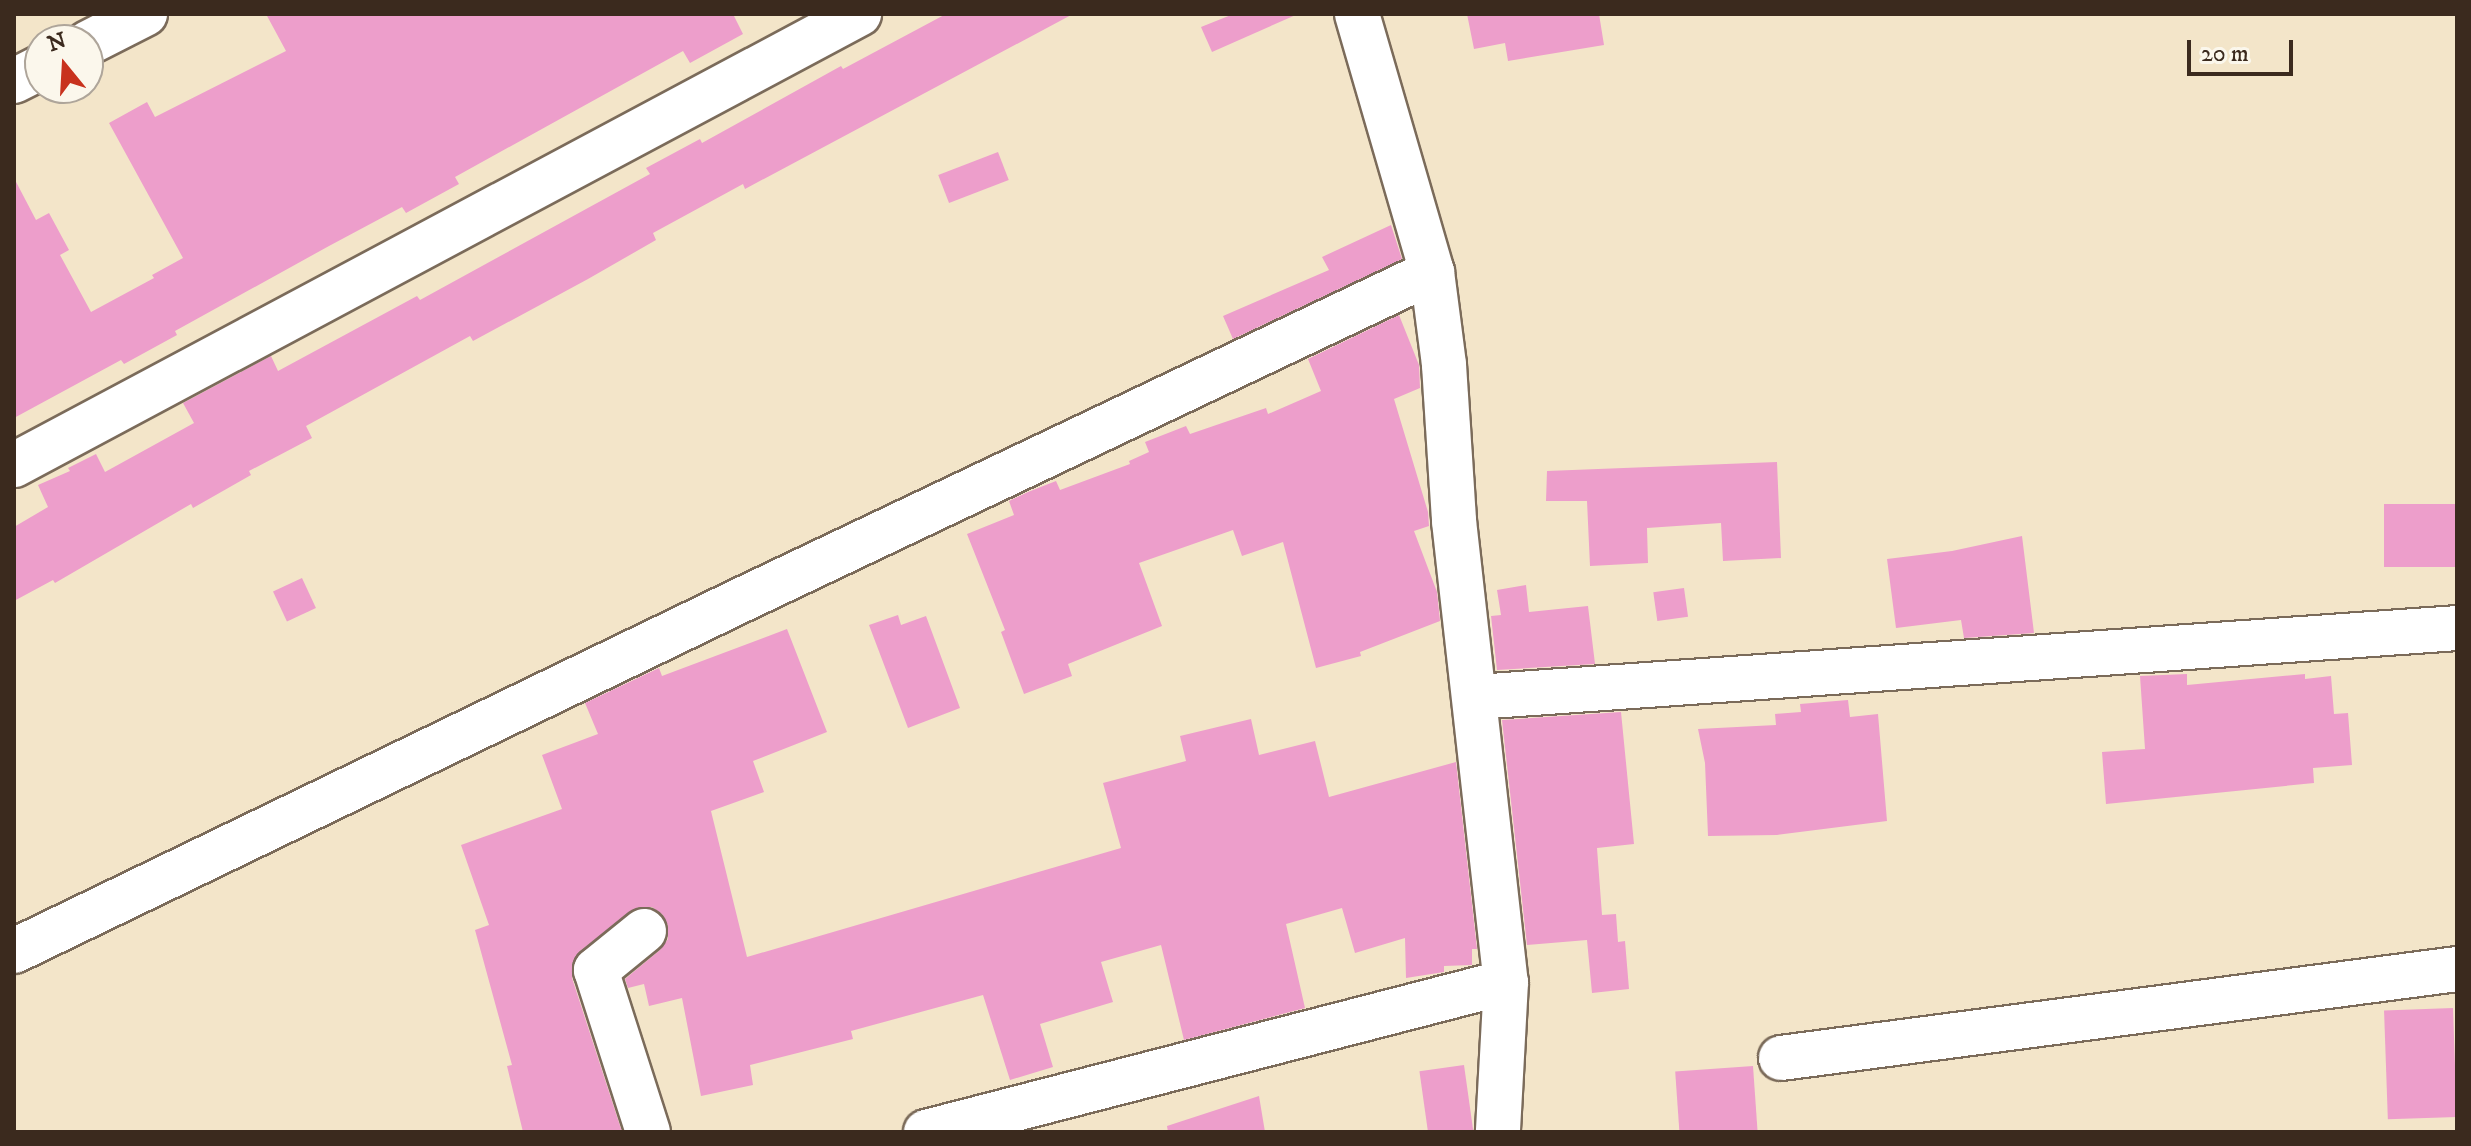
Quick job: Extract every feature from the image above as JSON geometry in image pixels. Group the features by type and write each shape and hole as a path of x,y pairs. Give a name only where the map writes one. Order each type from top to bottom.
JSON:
{"street":[{"path":"104,35 145,14"},
{"path":"14,465 859,14"},
{"path":"1357,14 1432,272 1444,365 1454,521 1506,982 1498,1132"},
{"path":"14,951 733,604 1432,272"},
{"path":"1476,697 2457,628"},
{"path":"644,931 596,970 648,1132"},
{"path":"1781,1058 2457,969"},
{"path":"926,1132 1506,982"}],"building":[{"path":"266,14 733,14 743,34 690,63 683,51 455,177 459,184 406,213 402,207 175,331 177,335 124,364 121,360 14,418 14,178 36,220 49,213 69,250 60,255 91,312 154,278 152,275 183,258 109,123 147,102 155,117 286,51"},
{"path":"946,14 1073,14 745,189 743,184 653,233 656,240 588,279 473,341 470,336 306,426 312,438 249,471 251,475 193,508 191,504 55,583 53,580 14,601 14,527 48,507 38,485 70,471 68,468 96,454 105,472 194,423 183,403 271,356 278,371 417,296 420,300 650,174 646,168 700,139 702,143 841,66 843,69"},
{"path":"1298,14 1212,52 1201,27 1231,15"},
{"path":"1467,14 1599,14 1604,45 1508,61 1505,43 1474,49"},
{"path":"998,152 1009,180 949,203 938,175"},
{"path":"1391,225 1402,259 1233,339 1223,316 1329,270 1322,257"},
{"path":"1399,315 1419,365 1420,388 1394,399 1428,512 1429,526 1414,531 1437,592 1440,621 1360,652 1361,656 1316,668 1283,542 1242,556 1233,530 1139,563 1162,626 1068,664 1072,676 1024,694 1001,632 1005,630 967,534 1014,515 1009,501 1028,492 1056,481 1060,490 1130,464 1129,461 1149,452 1145,442 1186,426 1190,434 1266,408 1268,414 1321,391 1308,359"},
{"path":"1777,462 1781,558 1723,561 1721,523 1647,528 1648,563 1590,566 1587,501 1546,501 1547,471"},
{"path":"2384,504 2457,504 2457,567 2384,567"},
{"path":"2022,536 2034,633 1964,638 1961,620 1896,628 1887,559 1952,551"},
{"path":"302,578 316,608 287,621 273,592"},
{"path":"1526,585 1529,612 1588,606 1595,664 1497,670 1491,616 1501,615 1497,590"},
{"path":"1684,588 1688,617 1657,621 1653,592"},
{"path":"898,615 901,625 926,616 960,708 908,728 869,625"},
{"path":"787,629 827,732 753,761 764,792 711,811 747,957 1121,848 1103,783 1186,761 1180,736 1251,719 1259,755 1315,741 1329,797 1456,762 1477,949 1472,949 1472,965 1444,966 1444,972 1406,978 1405,938 1355,953 1342,908 1286,924 1305,1008 1184,1040 1161,945 1101,962 1113,1002 1040,1024 1053,1067 1010,1080 983,995 851,1031 853,1039 750,1065 753,1085 701,1096 682,998 649,1006 644,984 628,988 625,979 660,950 668,939 668,926 663,915 652,907 639,907 580,951 572,964 572,978 622,1132 523,1132 507,1066 512,1065 475,930 489,925 461,845 562,809 542,755 598,734 585,703 659,668 662,676"},
{"path":"2187,674 2187,685 2305,674 2305,679 2331,676 2334,714 2348,713 2352,765 2313,768 2314,783 2106,804 2102,752 2145,749 2140,676"},
{"path":"1848,700 1850,717 1878,714 1887,821 1777,835 1708,836 1705,763 1698,729 1776,725 1775,714 1801,712 1800,704"},
{"path":"1621,712 1634,844 1597,848 1602,915 1616,914 1618,942 1625,941 1629,989 1592,993 1587,940 1527,945 1502,720"},
{"path":"2453,1008 2457,1117 2388,1119 2384,1010"},
{"path":"1464,1065 1473,1132 1428,1132 1419,1071"},
{"path":"1753,1066 1758,1132 1679,1132 1675,1071"},
{"path":"1259,1096 1265,1132 1168,1132 1167,1126"}]}
